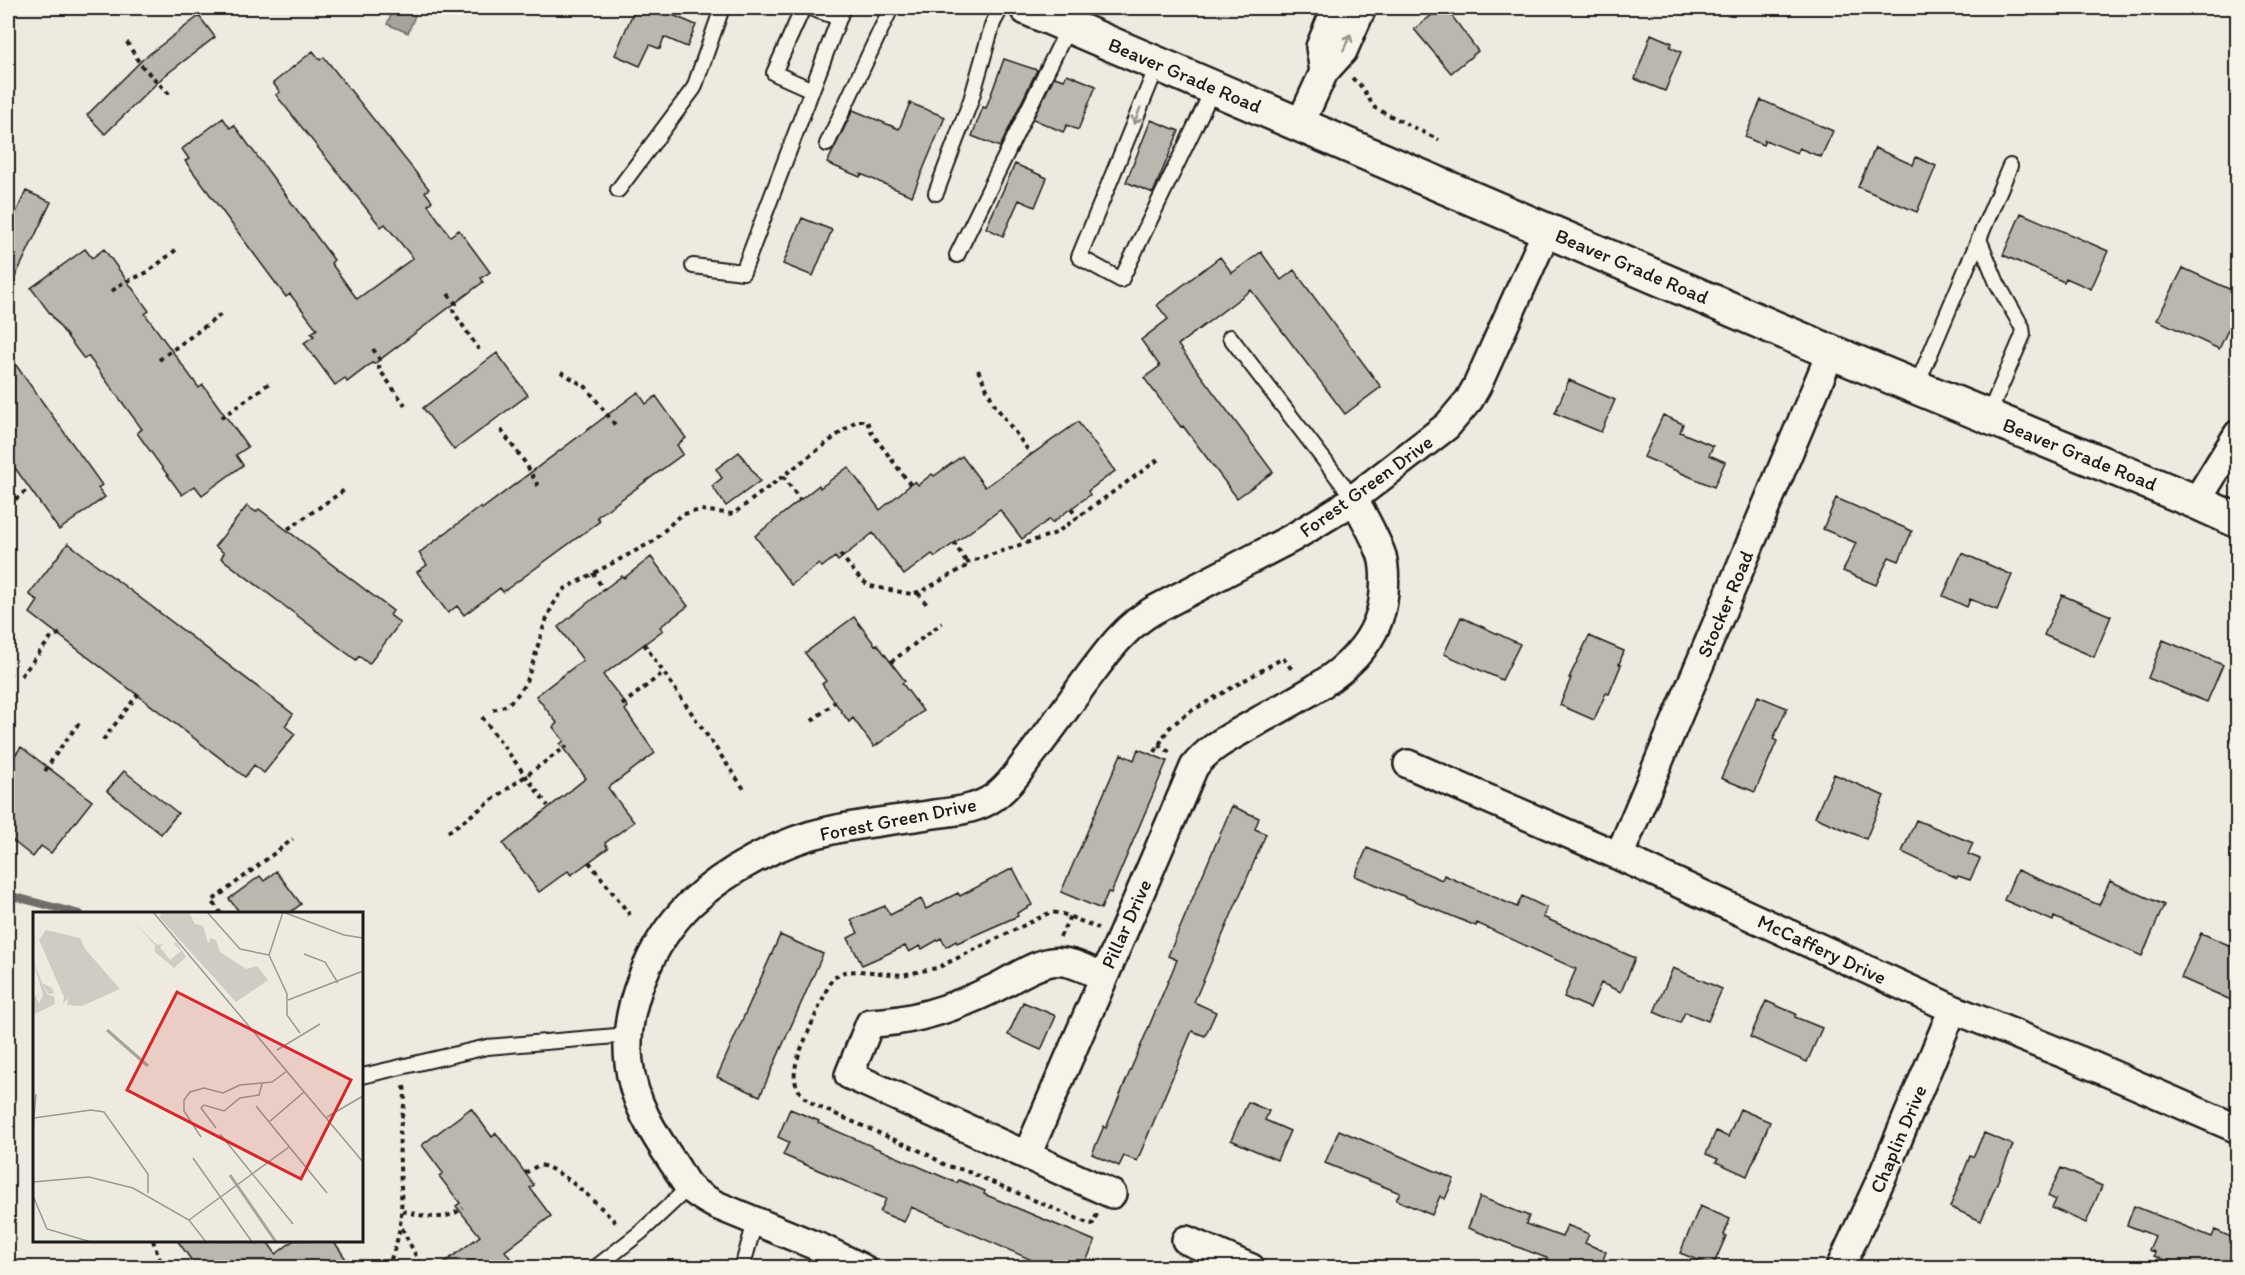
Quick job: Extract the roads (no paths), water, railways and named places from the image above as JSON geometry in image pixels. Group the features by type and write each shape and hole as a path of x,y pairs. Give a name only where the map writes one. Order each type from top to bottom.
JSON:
{"main road":[{"name":"Beaver Grade Road","path":"1027,8 1159,62 1832,352 2238,521"}],"street":[{"path":"1324,72 1320,47 1336,8"},
{"path":"1300,124 1324,72 1343,51 1362,8"},
{"name":"Forest Green Drive","path":"862,1268 821,1248 716,1205 689,1187 660,1143 640,1105 630,1075 628,1035 633,1003 651,960 676,921 700,896 753,860 800,838 831,830 961,810 987,802 1023,766 1107,652 1132,625 1154,609 1308,530 1354,499 1436,436 1469,400 1485,370 1547,230"},
{"name":"Stocker Road","path":"1619,856 1832,352"},
{"path":"2196,502 2238,434"},
{"name":"Pillar Drive","path":"1110,1193 849,1075 870,1023 899,1020 956,1006 1029,970 1052,962 1064,962 1104,977 1194,767 1202,756 1326,682 1363,650 1375,630 1383,605 1385,578 1382,558 1354,499"},
{"name":"McCaffery Drive","path":"1408,764 1619,856 1953,1009 2079,1060 2238,1129"},
{"path":"1027,1155 1104,977"},
{"name":"Chaplin Drive","path":"1840,1268 1882,1177 1953,1009"},
{"path":"1186,1240 1251,1268"}],"lane":[{"path":"618,190 694,88 722,8"},
{"path":"803,8 774,73 812,90"},
{"path":"693,266 743,273 841,13 810,8"},
{"path":"827,144 891,8"},
{"path":"936,193 971,100 993,23 1001,8"},
{"path":"957,255 1069,26"},
{"path":"1159,62 1079,257 1121,280 1214,87"},
{"path":"1916,387 2010,166"},
{"path":"1979,239 1997,283 2022,327 2023,335 1988,416"},
{"path":"1230,337 1354,499"},
{"path":"363,1076 401,1065 487,1047 628,1035"},
{"path":"595,1268 631,1240 689,1187"},
{"path":"742,1268 755,1222"}],"waterway":[{"path":"8,895 72,912"}]}
